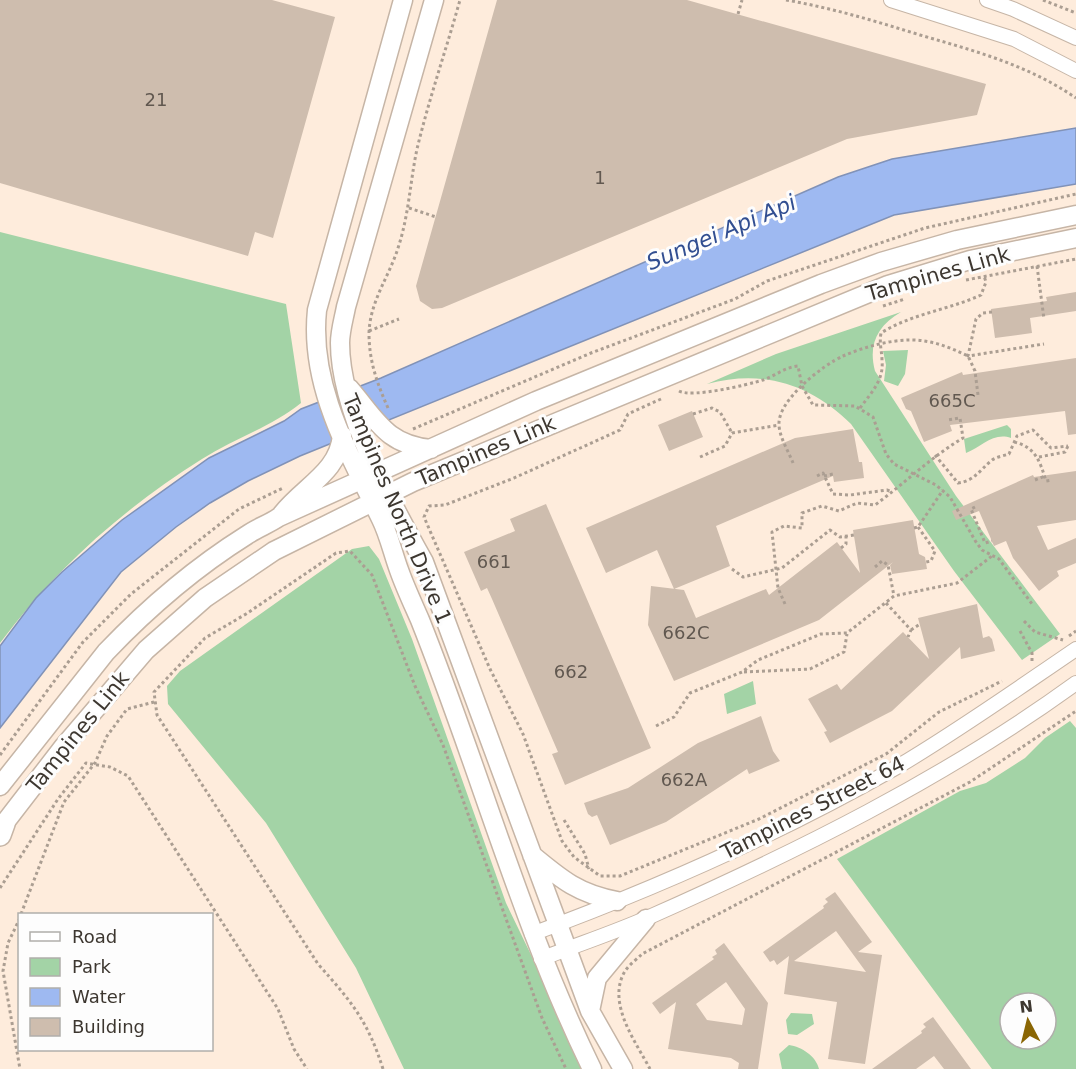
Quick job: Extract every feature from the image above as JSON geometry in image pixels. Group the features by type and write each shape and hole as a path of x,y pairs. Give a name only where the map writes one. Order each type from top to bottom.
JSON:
{"street":[{"name":"Tampines North Drive 1","path":"403,0 317,310 314,336 316,361 323,389 361,481 381,520 421,621 541,958 592,1069"},
{"name":"Tampines North Drive 1","path":"434,0 351,291 339,342 344,382 378,472 424,562 556,925 590,1011 623,1069"},
{"path":"891,0 1005,36 1076,71"},
{"path":"987,0 1013,9 1076,38"},
{"name":"Tampines Link","path":"0,786 106,652 125,632 201,568 248,535 279,517 626,363 881,262 957,240 1076,215"},
{"name":"Tampines Link","path":"1,829 64,746 165,631 213,592 274,551 389,493 888,285 939,269 1076,238"},
{"path":"881,262 920,259 931,261 939,269"},
{"path":"327,272 342,279 351,291"},
{"path":"344,382 389,436 411,447 433,449"},
{"path":"279,517 296,496 336,459 341,451 342,435"},
{"name":"Tampines Street 64","path":"532,934 617,901 768,834 897,766 1076,649"},
{"name":"Tampines Street 64","path":"541,958 646,919 781,856 908,790 1032,715 1076,683"},
{"path":"532,855 561,879 590,896 617,901"},
{"path":"590,1011 597,978 646,919"}],"path":[{"path":"392,416 372,365 369,331 380,287 398,249 409,208 417,150 460,0"},
{"path":"738,14 742,0"},
{"path":"786,0 824,6 1007,60 1047,78 1076,98"},
{"path":"1043,0 1076,13"},
{"path":"409,430 591,353 735,298 767,281 925,228 1076,194"},
{"path":"409,208 436,217"},
{"path":"964,280 1076,259"},
{"path":"1037,266 1044,319"},
{"path":"860,408 882,376 883,364 879,345 881,333 896,323 957,306 981,295 986,282 984,276"},
{"path":"874,310 915,295"},
{"path":"978,395 975,371 968,356 975,319 983,313 992,312"},
{"path":"369,331 399,319"},
{"path":"793,463 779,425 783,409 802,386 842,357 879,345 910,340 942,343 968,356 1044,344"},
{"path":"679,391 694,394 764,380 791,366 798,366 801,369 802,386 813,405 860,408 873,417 886,454 894,464 943,490 964,518 976,542 999,560 1032,604"},
{"path":"688,386 628,414 620,430 514,478 445,505 429,506 424,518 490,669 523,734 562,841 574,857 600,876 620,876 759,819 886,754 939,712 1005,680"},
{"path":"693,414 712,408 720,412 732,433"},
{"path":"785,604 778,588 772,532 784,526 802,528 802,513 822,506 838,511 857,503 875,504 915,475 935,455 963,438 960,418 947,420"},
{"path":"732,433 779,425"},
{"path":"935,455 961,483 977,476 992,460 1009,454 1017,436 1033,430 1051,448 1068,446 1065,452 1038,457"},
{"path":"700,458 725,446 732,433"},
{"path":"1014,442 1025,445 1038,457 1046,481 1052,480"},
{"path":"817,476 823,473 833,494 850,495 887,490 892,492"},
{"path":"824,476 833,474"},
{"path":"1035,480 1045,476"},
{"path":"926,562 931,561 935,551 916,528 943,490"},
{"path":"975,507 971,509 985,543 992,541"},
{"path":"964,518 974,514"},
{"path":"732,569 743,577 782,568 830,530 840,537 854,535"},
{"path":"841,548 846,544 846,536"},
{"path":"383,1069 373,1036 351,1001 318,964 157,715 154,702 154,692 205,638 246,614 336,553 350,551 372,575 415,686 443,745 542,1018 566,1069"},
{"path":"656,726 674,717 690,693 742,672 758,660 821,634 847,633 894,596 957,583 993,555"},
{"path":"875,567 882,561 891,565 894,596"},
{"path":"886,603 911,630"},
{"path":"1024,621 1035,632 1064,640"},
{"path":"908,637 911,630 920,624"},
{"path":"1020,630 1032,652 1031,664 1041,657"},
{"path":"1056,646 1076,631"},
{"path":"742,672 810,669 844,651 847,633"},
{"path":"21,913 64,802 95,763 107,736 127,709 154,702"},
{"path":"650,1069 620,1010 621,985 625,971 642,954 970,782 1076,711"},
{"path":"0,888 58,799 86,763 95,763 119,770 128,776 278,1009 294,1049 307,1069"},
{"path":"564,820 585,854 589,869"},
{"path":"18,920 8,943 3,971 20,1069"}],"green space":[{"path":"0,232 286,304 301,403 265,426 202,459 118,519 44,590 0,643"},
{"path":"901,312 886,323 876,337 873,353 875,371 956,496 1060,634 1022,660 954,571 851,424 836,410 803,390 785,383 748,378 707,384 776,354"},
{"path":"908,350 905,374 898,386 884,381 886,365 883,351"},
{"path":"1007,425 1011,429 1011,438 993,439 966,453 964,439"},
{"path":"369,546 379,559 412,639 506,903 581,1058 580,1069 404,1069 356,968 266,823 168,704 167,686 180,671 352,549"},
{"path":"753,681 756,704 727,714 724,694"},
{"path":"1070,721 1076,728 1076,1069 992,1069 837,859 960,791 986,783 1025,758 1045,738"},
{"path":"791,1013 812,1014 814,1024 797,1035 788,1034 786,1020"},
{"path":"789,1045 808,1053 815,1060 819,1069 782,1069 779,1054"}],"water":[{"name":"Sungei Api Api","path":"1076,128 1076,184 894,215 300,456 248,481 210,503 176,527 121,572 0,728 0,646 36,598 122,520 209,458 284,421 301,409 381,378 838,177 892,159"}],"building":[{"path":"0,0 272,0 335,17 273,238 255,232 248,256 0,183"},
{"path":"497,0 687,0 986,84 977,115 847,139 442,308 432,309 420,301 416,286"},
{"path":"1076,292 1076,311 1030,318 1032,333 995,338 991,309 1047,301 1046,297"},
{"path":"1076,358 1076,434 1068,435 1065,411 950,425 952,431 924,442 911,411 906,409 901,398 962,372 963,375"},
{"path":"692,411 703,437 669,451 658,425"},
{"path":"853,429 864,478 834,482 833,476 716,526 730,566 674,589 657,550 606,573 586,528 795,438"},
{"path":"1076,471 1076,520 1037,526 1048,550 1076,538 1076,563 1057,571 1059,576 1039,591 1013,558 1006,541 994,546 979,511 956,520 952,511 1033,475 1034,477"},
{"path":"546,504 651,748 565,785 552,754 558,752 492,599 487,588 481,591 464,552 515,531 510,519"},
{"path":"913,520 919,554 925,557 927,569 892,574 890,565 893,562 819,620 674,681 648,625 651,586 684,590 696,618 766,589 769,595 837,542 860,573 853,530"},
{"path":"977,604 983,638 989,636 992,639 995,651 961,659 960,647 892,711 830,743 824,732 827,731 808,699 837,684 841,690 903,632 929,659 918,618"},
{"path":"761,716 773,751 780,761 749,774 747,769 666,822 610,845 597,815 592,817 588,814 584,803 628,788 698,743"},
{"path":"835,892 872,942 858,952 882,955 865,1064 828,1059 837,1002 784,994 789,956 777,965 774,960 770,962 763,952 824,908 823,906 828,902 825,899","holes":["836,931 866,972 794,961"]},
{"path":"724,943 768,1003 758,1069 738,1069 739,1063 731,1058 668,1049 676,1002 660,1014 652,1003 714,959 712,957 717,954 715,950","holes":["726,982 745,1009 742,1025 707,1020 696,1004"]},
{"path":"933,1017 971,1069 944,1069 934,1056 916,1069 872,1069 922,1033 921,1031 926,1027 923,1024"}]}
